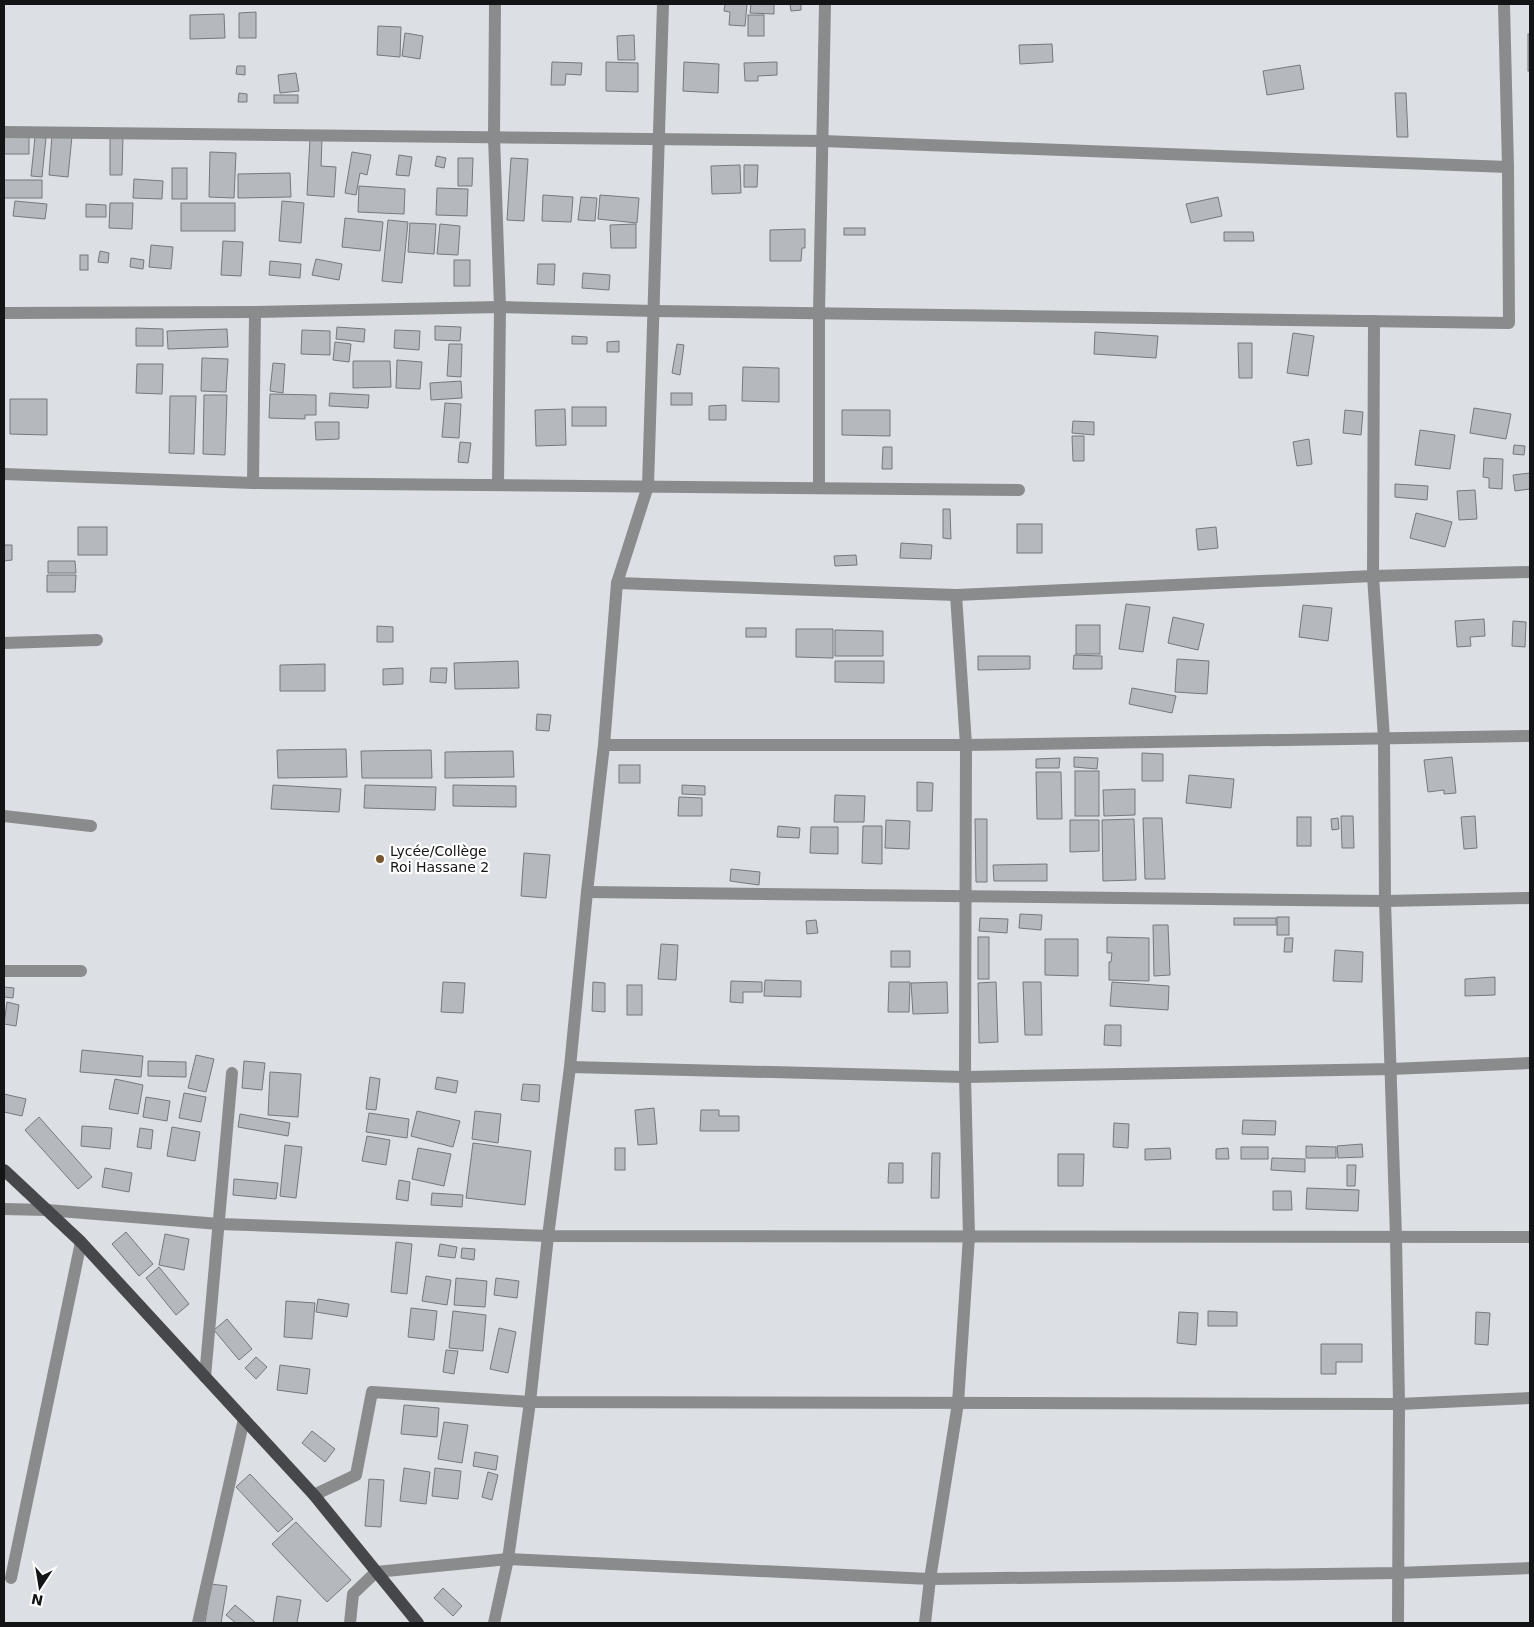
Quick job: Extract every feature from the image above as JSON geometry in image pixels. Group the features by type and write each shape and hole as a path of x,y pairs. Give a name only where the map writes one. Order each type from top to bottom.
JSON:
{"main road":[{"path":"4,1170 80,1242 314,1495 418,1623"}],"street":[{"path":"494,4 494,137 500,306 498,485"},
{"path":"494,1623 508,1559 530,1402 548,1236 570,1067 586,892 604,745 617,583 648,486 663,4"},
{"path":"819,488 819,313 825,4"},
{"path":"4,313 255,312 500,306 654,311 1509,323 1504,4"},
{"path":"4,132 823,141 1508,167"},
{"path":"253,483 255,312"},
{"path":"1374,321 1374,576 1384,738 1385,901 1396,1237 1399,1404 1398,1623"},
{"path":"4,474 253,483 1019,490"},
{"path":"617,583 956,595 1374,576 1530,572"},
{"path":"925,1623 930,1579 958,1402 969,1236 965,1078 966,745 956,595"},
{"path":"4,643 97,640"},
{"path":"604,745 966,745 1530,736"},
{"path":"4,816 91,826"},
{"path":"586,892 1385,901 1530,898"},
{"path":"4,971 81,971"},
{"path":"570,1067 965,1078 1391,1069 1530,1063"},
{"path":"205,1377 232,1074"},
{"path":"4,1209 47,1210 219,1224 548,1236 1530,1237"},
{"path":"11,1578 80,1242"},
{"path":"314,1495 356,1476 372,1392 530,1402 1399,1404 1530,1398"},
{"path":"198,1623 244,1419"},
{"path":"350,1623 353,1594 376,1572 508,1559 930,1579 1397,1573 1530,1568"}],"building":[{"path":"725,4 747,4 745,26 729,25 730,12 724,11"},
{"path":"751,4 774,4 774,14 750,13"},
{"path":"790,4 801,4 801,10 791,11"},
{"path":"256,12 256,38 239,38 239,13"},
{"path":"224,14 225,38 190,39 190,15"},
{"path":"748,15 764,15 764,36 748,36"},
{"path":"378,26 401,27 400,57 377,55"},
{"path":"405,33 423,36 420,59 402,56"},
{"path":"1528,34 1530,34 1530,71 1528,71"},
{"path":"634,35 635,60 618,60 617,36"},
{"path":"1052,44 1053,62 1020,64 1019,45"},
{"path":"552,62 582,63 581,75 566,74 565,85 551,85"},
{"path":"606,62 638,63 638,92 606,91"},
{"path":"684,62 719,64 718,93 683,91"},
{"path":"777,62 777,75 758,76 758,81 745,81 744,63"},
{"path":"1300,65 1304,89 1267,95 1263,71"},
{"path":"237,66 245,66 245,75 236,74"},
{"path":"296,73 299,91 280,93 278,75"},
{"path":"239,93 247,94 247,102 238,102"},
{"path":"1395,93 1406,93 1408,137 1397,137"},
{"path":"274,95 298,95 298,103 274,103"},
{"path":"52,135 72,136 68,177 49,175"},
{"path":"4,136 29,137 29,154 4,154"},
{"path":"35,137 46,138 42,177 31,176"},
{"path":"110,137 123,137 122,175 110,175"},
{"path":"310,138 322,139 321,166 336,167 334,197 307,195"},
{"path":"210,152 236,153 234,198 209,197"},
{"path":"352,152 371,155 367,175 360,173 356,195 345,193"},
{"path":"399,155 412,157 409,176 396,175"},
{"path":"437,156 446,158 444,168 435,166"},
{"path":"458,158 473,158 472,186 458,186"},
{"path":"511,158 528,159 524,221 507,220"},
{"path":"740,165 741,193 712,194 711,166"},
{"path":"744,165 758,165 757,187 744,187"},
{"path":"172,168 187,168 187,199 172,199"},
{"path":"290,173 291,197 238,198 238,174"},
{"path":"134,179 163,181 162,199 133,198"},
{"path":"4,180 42,180 42,198 4,198"},
{"path":"359,186 405,189 404,214 358,212"},
{"path":"437,188 468,189 467,216 436,215"},
{"path":"543,195 573,197 571,222 542,221"},
{"path":"600,195 639,198 637,223 598,219"},
{"path":"581,197 597,198 595,221 578,220"},
{"path":"1218,197 1222,216 1191,223 1186,204"},
{"path":"15,201 47,204 45,219 13,216"},
{"path":"282,201 304,203 301,243 279,241"},
{"path":"110,203 133,203 132,229 109,228"},
{"path":"181,203 235,203 235,231 181,231"},
{"path":"86,204 106,205 106,217 86,217"},
{"path":"345,218 383,222 380,251 342,247"},
{"path":"388,220 408,222 402,283 382,281"},
{"path":"410,223 436,224 434,254 408,252"},
{"path":"440,224 460,226 458,255 437,254"},
{"path":"636,224 636,248 611,248 610,225"},
{"path":"844,228 865,228 865,235 844,235"},
{"path":"805,229 805,248 802,248 801,261 770,261 770,230"},
{"path":"1224,232 1253,232 1254,241 1224,241"},
{"path":"223,241 243,242 241,276 221,275"},
{"path":"151,245 173,247 171,269 149,267"},
{"path":"100,251 109,253 108,263 98,262"},
{"path":"80,255 88,255 88,270 80,270"},
{"path":"131,258 144,260 143,269 130,267"},
{"path":"316,259 342,264 339,280 312,275"},
{"path":"454,260 470,260 470,286 454,286"},
{"path":"270,261 301,264 300,278 269,275"},
{"path":"538,264 555,264 554,285 537,284"},
{"path":"583,273 610,275 609,290 582,288"},
{"path":"435,326 461,327 460,341 435,340"},
{"path":"337,327 365,329 364,342 336,339"},
{"path":"136,328 163,329 163,346 136,346"},
{"path":"227,329 228,347 168,349 167,331"},
{"path":"302,330 330,331 330,355 301,354"},
{"path":"395,330 420,331 419,350 394,348"},
{"path":"1095,332 1158,336 1156,358 1094,354"},
{"path":"1293,333 1314,336 1308,376 1287,373"},
{"path":"572,336 587,337 587,344 572,344"},
{"path":"619,341 619,352 607,352 607,342"},
{"path":"335,342 351,344 349,362 333,360"},
{"path":"1238,343 1252,343 1252,378 1239,378"},
{"path":"449,344 462,344 461,377 447,376"},
{"path":"677,344 684,345 680,375 672,373"},
{"path":"202,358 228,359 226,392 201,391"},
{"path":"397,360 422,362 420,389 396,388"},
{"path":"353,361 390,361 391,387 353,388"},
{"path":"273,363 285,364 283,393 270,391"},
{"path":"137,364 163,364 162,394 136,393"},
{"path":"743,367 779,368 779,402 742,401"},
{"path":"461,381 462,398 431,400 430,383"},
{"path":"330,393 369,395 368,408 329,406"},
{"path":"671,393 692,393 692,405 671,405"},
{"path":"270,394 316,395 316,415 305,415 305,419 269,418"},
{"path":"204,395 227,395 225,455 203,454"},
{"path":"170,396 196,396 194,454 169,453"},
{"path":"10,399 47,399 47,435 10,434"},
{"path":"445,403 461,404 459,438 442,437"},
{"path":"726,405 726,420 709,420 709,406"},
{"path":"572,407 606,407 606,426 572,426"},
{"path":"1474,408 1511,414 1506,439 1470,433"},
{"path":"565,409 566,445 536,446 535,410"},
{"path":"842,410 890,410 890,436 842,435"},
{"path":"1345,410 1363,412 1361,435 1343,433"},
{"path":"1073,421 1094,422 1094,435 1072,433"},
{"path":"315,422 339,422 339,439 316,440"},
{"path":"1420,430 1455,435 1450,469 1415,465"},
{"path":"1072,436 1084,436 1084,461 1073,461"},
{"path":"1309,439 1312,464 1297,466 1293,442"},
{"path":"460,442 471,443 468,463 458,462"},
{"path":"1514,445 1525,446 1524,455 1513,454"},
{"path":"883,447 892,447 892,469 882,469"},
{"path":"1484,458 1503,459 1502,489 1489,488 1489,478 1483,477"},
{"path":"1530,473 1530,489 1515,491 1513,475"},
{"path":"1395,484 1428,486 1427,500 1395,497"},
{"path":"1475,490 1477,519 1459,520 1457,491"},
{"path":"943,509 950,509 951,539 943,538"},
{"path":"1416,513 1452,522 1445,547 1410,538"},
{"path":"1017,524 1042,524 1042,553 1017,553"},
{"path":"78,527 107,527 107,555 78,555"},
{"path":"1216,527 1218,548 1198,550 1196,529"},
{"path":"901,543 932,545 931,559 900,558"},
{"path":"4,545 12,545 12,560 4,561"},
{"path":"856,555 857,565 835,566 834,556"},
{"path":"48,561 75,561 76,573 48,573"},
{"path":"47,575 76,575 75,592 47,592"},
{"path":"1126,604 1150,607 1143,652 1119,649"},
{"path":"1303,605 1332,608 1328,641 1299,637"},
{"path":"1173,617 1204,624 1198,650 1168,643"},
{"path":"1484,619 1485,636 1470,637 1471,646 1457,647 1455,621"},
{"path":"1513,621 1526,622 1525,647 1512,646"},
{"path":"1076,625 1100,625 1100,654 1076,654"},
{"path":"377,626 393,627 393,642 377,642"},
{"path":"746,628 766,628 766,637 746,637"},
{"path":"796,629 833,629 833,658 796,657"},
{"path":"835,630 883,631 883,656 835,656"},
{"path":"1074,655 1102,656 1102,669 1073,669"},
{"path":"978,656 1030,656 1030,669 978,670"},
{"path":"1177,659 1209,661 1207,694 1175,692"},
{"path":"518,661 519,688 455,689 454,663"},
{"path":"835,661 884,661 884,683 835,682"},
{"path":"325,664 325,691 280,691 280,665"},
{"path":"403,668 403,684 383,685 383,669"},
{"path":"431,668 447,668 446,683 430,682"},
{"path":"1132,688 1176,696 1172,713 1129,704"},
{"path":"537,714 551,715 549,731 536,730"},
{"path":"346,749 347,777 278,778 277,750"},
{"path":"431,750 432,778 362,778 361,751"},
{"path":"513,751 514,777 445,778 445,752"},
{"path":"1142,753 1163,754 1163,781 1142,781"},
{"path":"1074,757 1098,758 1097,769 1074,767"},
{"path":"1452,757 1456,793 1444,794 1444,790 1428,792 1424,760"},
{"path":"1060,758 1059,768 1036,768 1036,759"},
{"path":"619,765 640,765 640,783 619,783"},
{"path":"1075,771 1099,771 1099,816 1075,816"},
{"path":"1036,772 1061,772 1062,819 1037,819"},
{"path":"1189,775 1234,779 1231,808 1186,803"},
{"path":"917,782 933,783 932,811 917,811"},
{"path":"273,785 341,789 339,812 271,809"},
{"path":"365,785 436,787 435,810 364,808"},
{"path":"453,785 516,786 516,807 453,806"},
{"path":"682,785 705,786 705,795 682,794"},
{"path":"1135,789 1135,815 1104,816 1103,790"},
{"path":"835,795 865,796 864,822 834,822"},
{"path":"679,797 702,798 702,816 678,816"},
{"path":"1341,816 1353,816 1354,848 1342,848"},
{"path":"1475,816 1477,848 1464,849 1461,817"},
{"path":"1297,817 1311,817 1311,846 1297,846"},
{"path":"1143,818 1162,818 1165,879 1145,879"},
{"path":"1338,818 1339,829 1332,830 1331,819"},
{"path":"975,819 987,819 987,882 976,882"},
{"path":"1134,819 1136,880 1103,881 1102,820"},
{"path":"886,820 910,821 909,849 885,848"},
{"path":"1070,820 1099,820 1099,851 1070,852"},
{"path":"778,826 800,828 799,838 777,837"},
{"path":"863,826 882,826 882,864 862,863"},
{"path":"811,827 838,827 838,854 810,853"},
{"path":"524,853 550,855 546,898 521,896"},
{"path":"1047,864 1047,881 994,881 993,865"},
{"path":"731,869 760,872 759,885 730,881"},
{"path":"1020,914 1042,915 1041,930 1019,928"},
{"path":"1277,917 1289,917 1289,935 1277,935"},
{"path":"980,918 1008,919 1007,933 979,931"},
{"path":"1234,918 1276,918 1276,925 1234,925"},
{"path":"816,920 818,933 807,934 806,921"},
{"path":"1153,925 1168,925 1170,975 1154,976"},
{"path":"978,937 989,937 989,979 978,979"},
{"path":"1107,937 1149,938 1149,981 1109,980 1109,962 1111,962 1112,953 1107,953"},
{"path":"1285,938 1293,938 1292,952 1284,952"},
{"path":"1045,939 1078,939 1078,976 1045,975"},
{"path":"661,944 678,945 676,980 658,979"},
{"path":"1335,950 1363,952 1362,982 1333,981"},
{"path":"891,951 910,951 910,967 891,967"},
{"path":"1495,977 1495,995 1465,996 1465,979"},
{"path":"765,980 801,981 801,997 764,996"},
{"path":"731,981 762,982 762,992 743,992 743,1003 730,1002"},
{"path":"443,982 465,983 463,1013 441,1012"},
{"path":"593,982 605,983 605,1012 592,1011"},
{"path":"889,982 910,982 909,1012 888,1012"},
{"path":"947,982 948,1013 913,1014 911,983"},
{"path":"996,982 998,1042 979,1043 978,983"},
{"path":"1023,982 1041,982 1042,1035 1025,1035"},
{"path":"1112,982 1169,986 1168,1010 1110,1006"},
{"path":"627,985 642,985 642,1015 627,1015"},
{"path":"4,987 14,988 13,998 4,997"},
{"path":"7,1002 19,1005 16,1026 4,1024"},
{"path":"1105,1025 1121,1025 1121,1046 1104,1045"},
{"path":"82,1050 143,1056 141,1077 80,1072"},
{"path":"196,1055 214,1059 206,1092 188,1088"},
{"path":"148,1061 186,1062 186,1077 148,1076"},
{"path":"244,1061 265,1063 262,1090 242,1088"},
{"path":"270,1072 301,1074 298,1117 268,1115"},
{"path":"370,1077 380,1079 376,1110 366,1109"},
{"path":"437,1077 458,1081 456,1093 435,1089"},
{"path":"115,1079 143,1085 138,1114 109,1109"},
{"path":"523,1084 540,1085 539,1102 521,1100"},
{"path":"184,1093 206,1097 201,1122 179,1118"},
{"path":"4,1094 26,1099 22,1116 4,1112"},
{"path":"146,1097 170,1101 167,1121 143,1117"},
{"path":"654,1108 657,1144 638,1145 635,1110"},
{"path":"701,1110 719,1110 719,1116 739,1116 739,1131 700,1131"},
{"path":"417,1111 460,1121 453,1147 411,1136"},
{"path":"475,1111 501,1114 498,1143 472,1139"},
{"path":"369,1113 409,1119 407,1138 366,1132"},
{"path":"240,1114 290,1123 288,1136 238,1127"},
{"path":"39,1117 92,1177 78,1189 25,1130"},
{"path":"1243,1120 1276,1121 1275,1135 1242,1134"},
{"path":"1114,1123 1129,1124 1128,1148 1113,1147"},
{"path":"82,1126 112,1128 110,1149 81,1146"},
{"path":"172,1127 200,1132 195,1161 167,1156"},
{"path":"140,1128 153,1130 151,1149 137,1147"},
{"path":"367,1136 390,1140 386,1165 362,1161"},
{"path":"473,1143 531,1151 525,1205 466,1198"},
{"path":"1362,1144 1363,1157 1338,1158 1337,1146"},
{"path":"285,1145 302,1147 296,1198 280,1196"},
{"path":"1306,1146 1336,1147 1336,1158 1306,1158"},
{"path":"1241,1147 1268,1147 1268,1159 1241,1159"},
{"path":"418,1148 451,1154 444,1186 412,1179"},
{"path":"615,1148 625,1148 625,1170 615,1170"},
{"path":"1170,1148 1171,1159 1145,1160 1145,1149"},
{"path":"1228,1148 1229,1159 1216,1159 1216,1149"},
{"path":"932,1153 940,1153 939,1198 931,1198"},
{"path":"1058,1154 1084,1154 1083,1186 1058,1186"},
{"path":"1272,1158 1305,1159 1305,1172 1271,1170"},
{"path":"889,1163 903,1163 903,1183 888,1183"},
{"path":"1347,1165 1356,1165 1355,1186 1347,1186"},
{"path":"105,1168 132,1173 129,1192 102,1187"},
{"path":"234,1179 278,1183 276,1199 233,1195"},
{"path":"399,1180 410,1182 408,1201 396,1199"},
{"path":"1307,1188 1359,1190 1358,1211 1306,1209"},
{"path":"1273,1191 1291,1191 1292,1210 1273,1210"},
{"path":"432,1193 463,1195 462,1207 431,1205"},
{"path":"126,1232 153,1264 139,1276 112,1244"},
{"path":"165,1234 189,1239 184,1270 159,1265"},
{"path":"396,1242 412,1244 407,1294 391,1292"},
{"path":"440,1244 457,1247 455,1258 438,1256"},
{"path":"462,1248 475,1249 474,1260 461,1258"},
{"path":"159,1267 189,1304 176,1315 146,1278"},
{"path":"426,1276 451,1280 447,1305 422,1301"},
{"path":"456,1278 487,1281 485,1307 454,1305"},
{"path":"496,1278 519,1281 517,1298 494,1295"},
{"path":"318,1299 349,1304 347,1317 316,1312"},
{"path":"286,1301 315,1303 312,1339 284,1337"},
{"path":"411,1308 437,1311 434,1340 408,1337"},
{"path":"453,1311 486,1315 483,1351 449,1348"},
{"path":"1208,1311 1237,1312 1237,1326 1208,1326"},
{"path":"1179,1312 1198,1313 1196,1345 1177,1343"},
{"path":"1476,1312 1490,1313 1488,1345 1475,1344"},
{"path":"227,1319 252,1349 239,1360 214,1330"},
{"path":"499,1328 516,1332 508,1373 490,1369"},
{"path":"1321,1344 1362,1344 1362,1362 1336,1362 1336,1374 1321,1374"},
{"path":"446,1350 458,1351 454,1374 443,1372"},
{"path":"256,1357 267,1367 256,1379 245,1368"},
{"path":"280,1365 310,1369 307,1394 277,1390"},
{"path":"404,1405 439,1408 437,1437 401,1434"},
{"path":"444,1422 468,1425 462,1463 438,1459"},
{"path":"312,1431 335,1449 325,1462 302,1443"},
{"path":"475,1452 498,1456 496,1470 473,1466"},
{"path":"404,1468 430,1472 426,1504 400,1501"},
{"path":"435,1468 461,1471 458,1499 432,1496"},
{"path":"488,1472 498,1475 492,1500 482,1497"},
{"path":"250,1474 293,1519 278,1532 236,1487"},
{"path":"369,1479 384,1480 381,1527 365,1526"},
{"path":"296,1522 351,1580 327,1602 272,1544"},
{"path":"211,1584 227,1586 221,1623 205,1623"},
{"path":"443,1588 462,1606 453,1616 434,1598"},
{"path":"277,1596 301,1600 297,1623 273,1623"},
{"path":"235,1605 256,1623 236,1623 226,1615"}],"place":[{"name":"Lycée/Collège Roi Hassane 2","path":"380,859"}]}
